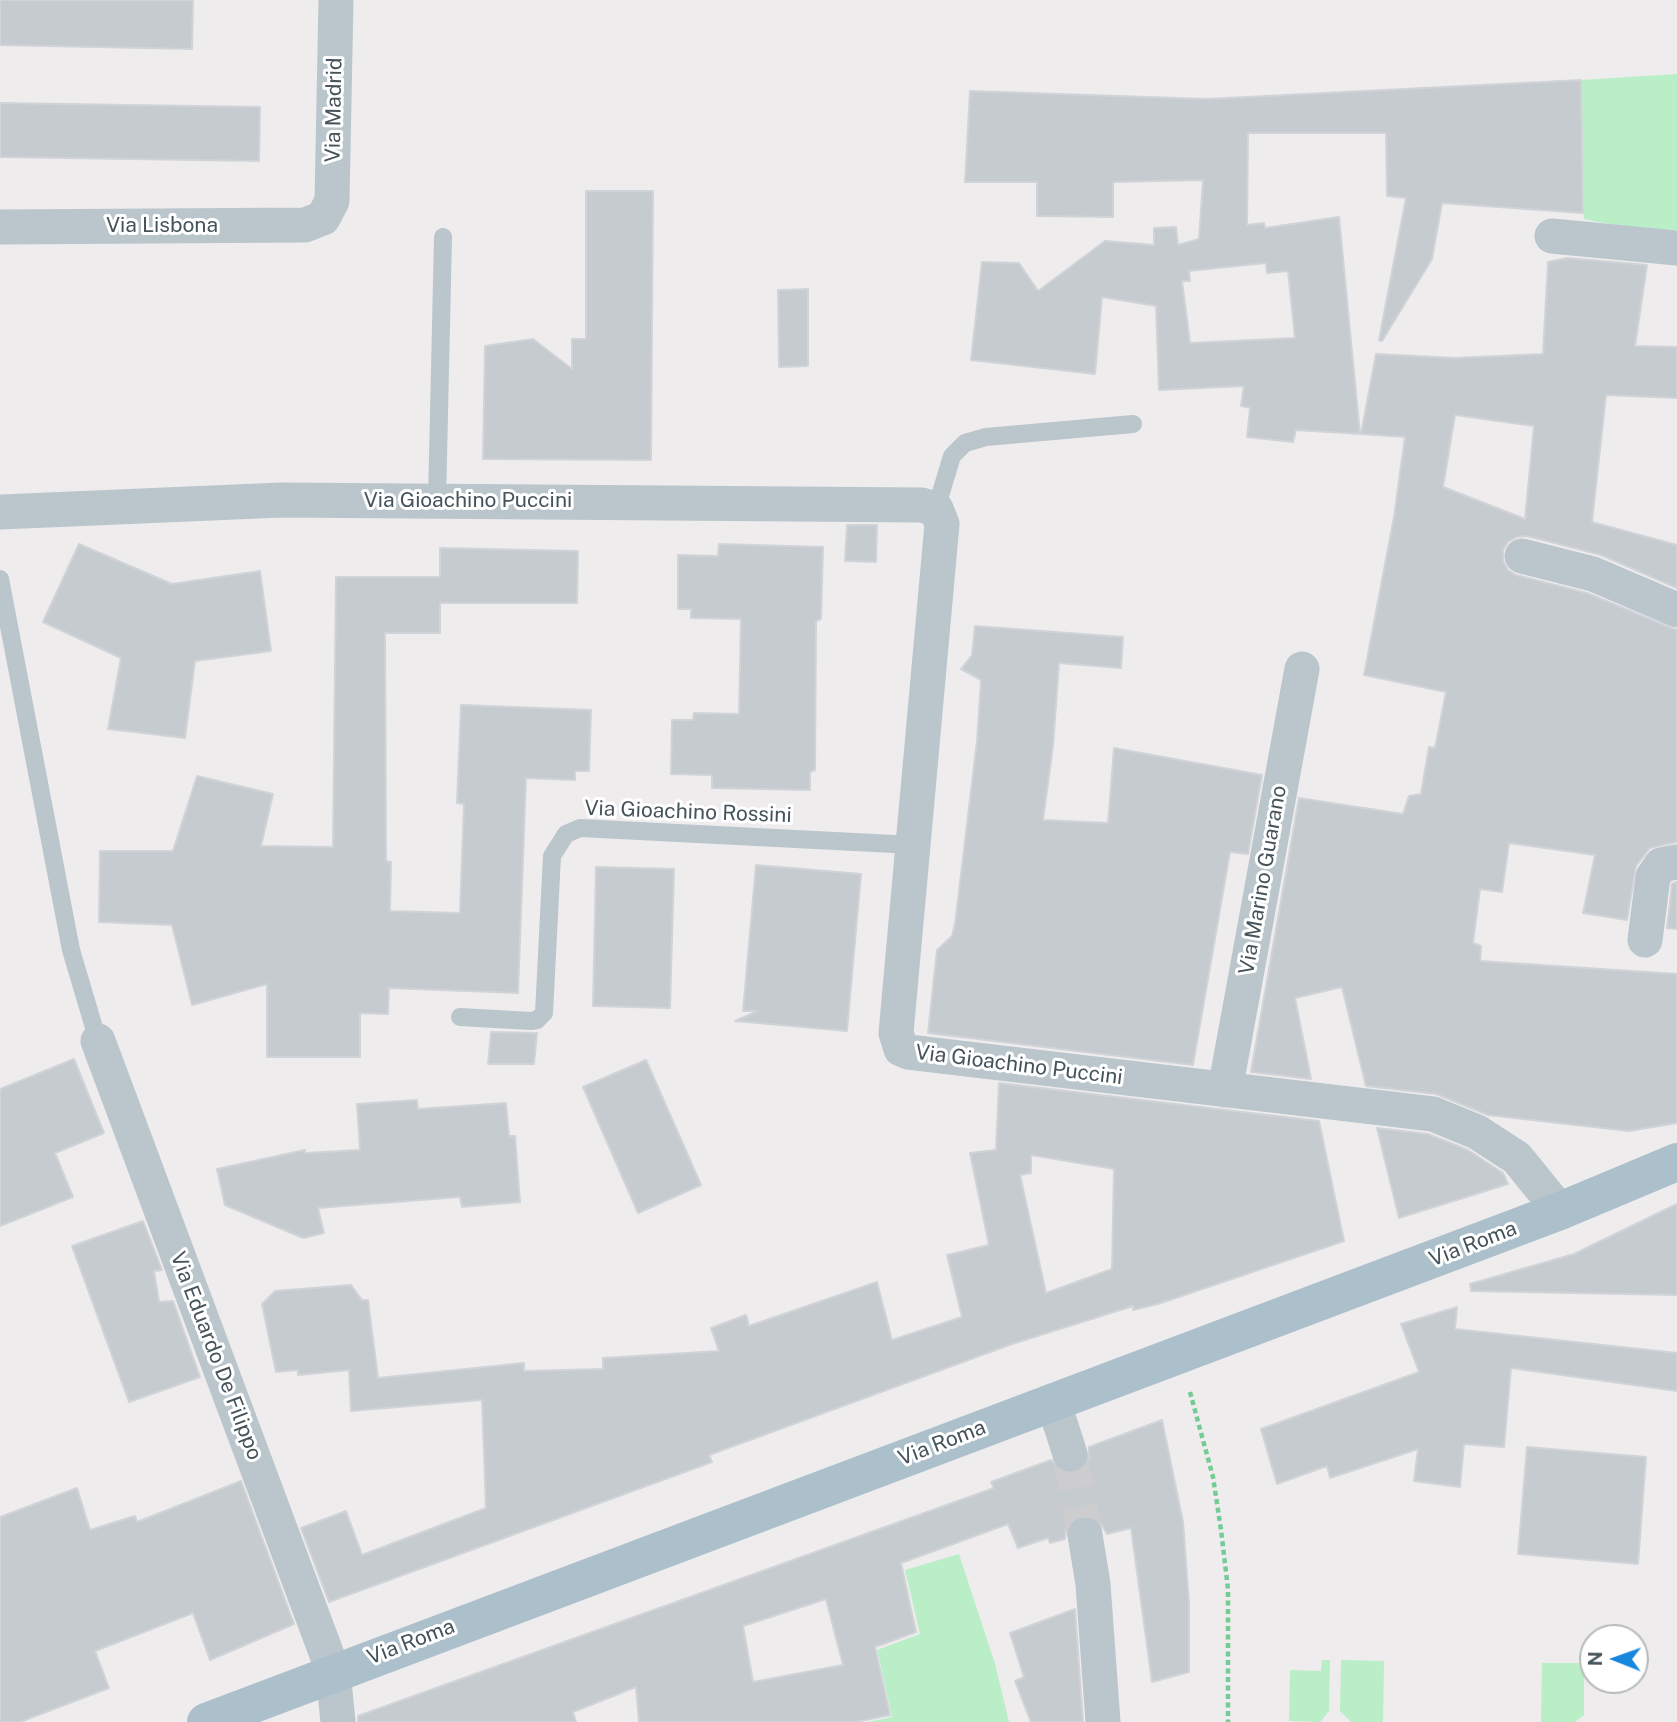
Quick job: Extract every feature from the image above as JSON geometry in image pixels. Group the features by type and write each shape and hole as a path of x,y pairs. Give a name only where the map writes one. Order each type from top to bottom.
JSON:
{"main road":[{"name":"Via Roma","path":"206,1722 334,1671 1560,1211 1677,1162"}],"street":[{"name":"Via Madrid","path":"323,218 332,201 336,0"},
{"name":"Via Lisbona","path":"0,227 305,225 323,218"},
{"path":"1552,236 1677,248"},
{"name":"Via Gioachino Puccini","path":"0,512 282,500 922,505 936,509 942,524 896,1033 901,1048 908,1052 1433,1114 1477,1132 1517,1158 1560,1211"},
{"path":"1522,556 1593,573 1677,610"},
{"name":"Via Marino Guarano","path":"1225,1090 1301,670"},
{"path":"1644,940 1653,877 1661,865 1677,862"},
{"name":"Via Eduardo De Filippo","path":"98,1041 334,1671 338,1722"},
{"path":"1053,1401 1070,1454"},
{"path":"1085,1535 1093,1584 1104,1722"}],"lane":[{"path":"437,501 443,237"},
{"name":"Via Gioachino Puccini","path":"936,509 952,456 965,443 986,437 1133,424"},
{"path":"0,579 71,950 98,1041"},
{"name":"Via Gioachino Rossini","path":"460,1017 531,1021 537,1020 544,1013 552,856 566,834 580,828 913,845"}],"path":[{"path":"1180,1354 1213,1477 1221,1530 1228,1589 1227,1722"}],"green space":[{"path":"1677,74 1677,230 1632,229 1584,219 1581,80"},
{"path":"959,1554 995,1664 1009,1722 868,1722 892,1717 877,1650 920,1634 905,1570"},
{"path":"1322,1660 1330,1660 1329,1711 1320,1722 1289,1721 1290,1670 1321,1671"},
{"path":"1341,1660 1384,1661 1383,1722 1351,1722 1340,1711"},
{"path":"1542,1663 1579,1663 1579,1694 1584,1694 1584,1715 1575,1722 1541,1722"}],"building":[{"path":"0,0 193,0 192,49 0,45"},
{"path":"1581,80 1583,213 1442,203 1432,259 1382,341 1379,340 1406,198 1387,196 1386,133 1248,133 1247,225 1264,223 1265,228 1339,217 1360,434 1296,430 1293,442 1247,437 1250,408 1241,406 1244,386 1159,390 1156,306 1102,297 1095,374 971,360 982,262 1019,263 1038,291 1105,241 1154,245 1154,228 1176,227 1178,245 1199,239 1203,180 1113,182 1113,217 1037,216 1037,182 965,182 970,91 1207,99","holes":["1266,263 1267,273 1288,271 1295,338 1190,343 1182,281 1190,281 1189,271"]},
{"path":"0,103 260,107 259,161 0,157"},
{"path":"586,191 653,191 651,460 483,459 485,346 533,339 572,369 572,339 586,339"},
{"path":"1567,258 1647,265 1635,346 1677,347 1677,398 1606,395 1592,522 1677,545 1677,588 1601,555 1527,536 1508,542 1503,550 1503,561 1508,570 1516,575 1587,593 1677,630 1677,842 1650,848 1636,866 1627,920 1583,913 1595,855 1509,843 1502,892 1480,889 1473,943 1481,946 1480,961 1677,974 1677,1123 1629,1131 1488,1115 1436,1094 1366,1086 1342,987 1295,998 1311,1079 1251,1072 1299,798 1403,814 1409,796 1421,794 1429,747 1435,748 1446,692 1364,675 1394,517 1405,437 1361,434 1376,354 1455,358 1543,354 1548,262","holes":["1455,415 1534,426 1525,519 1443,487"]},
{"path":"808,289 808,366 779,367 778,290"},
{"path":"847,525 877,525 876,562 845,561"},
{"path":"79,544 172,584 260,571 271,651 195,661 185,738 108,729 121,658 43,622"},
{"path":"719,544 823,547 821,619 816,621 815,770 810,772 810,790 712,788 712,775 671,774 672,720 693,720 694,713 739,714 741,619 691,618 691,609 678,609 678,555 718,556"},
{"path":"440,548 578,551 577,603 440,603 440,633 385,633 386,861 391,862 390,911 460,913 464,804 457,803 461,705 591,710 589,771 575,771 575,780 526,778 518,993 389,988 388,1014 360,1013 360,1057 267,1057 267,984 192,1005 172,925 99,922 100,851 173,851 197,776 273,794 261,846 333,847 336,577 440,577"},
{"path":"975,626 1123,637 1121,668 1059,663 1053,746 1043,820 1108,823 1114,748 1262,775 1248,854 1230,852 1193,1065 928,1033 937,950 952,936 955,924 977,741 981,680 961,669 972,655"},
{"path":"756,865 861,874 847,1031 735,1021 758,1011 743,1011"},
{"path":"596,867 674,869 670,1008 593,1006"},
{"path":"1677,882 1677,929 1667,928 1672,884"},
{"path":"491,1032 537,1033 534,1064 488,1064"},
{"path":"74,1059 104,1133 55,1153 73,1197 0,1226 0,1089"},
{"path":"646,1060 701,1185 638,1213 583,1087"},
{"path":"999,1083 1319,1121 1344,1241 1158,1304 1133,1310 1133,1306 1012,1344 709,1455 712,1462 329,1602 301,1528 346,1511 362,1555 486,1508 482,1400 351,1411 349,1370 298,1375 298,1370 276,1372 262,1304 275,1291 351,1285 362,1300 368,1300 378,1378 524,1363 524,1371 603,1369 603,1358 719,1351 711,1328 746,1315 749,1326 877,1282 892,1340 962,1317 947,1255 989,1245 970,1153 996,1150","holes":["1031,1155 1114,1169 1112,1269 1046,1293 1020,1175 1031,1173"]},
{"path":"417,1100 418,1109 506,1103 509,1136 515,1136 520,1202 462,1207 460,1197 318,1208 324,1233 303,1238 225,1205 217,1169 305,1150 305,1153 360,1150 357,1104"},
{"path":"1377,1128 1428,1134 1468,1150 1503,1173 1508,1184 1399,1218"},
{"path":"1677,1204 1677,1295 1471,1291 1470,1284 1574,1254"},
{"path":"143,1221 162,1270 154,1271 159,1302 173,1301 200,1377 129,1402 72,1246"},
{"path":"1457,1307 1455,1329 1677,1353 1677,1391 1511,1368 1504,1447 1464,1444 1460,1487 1414,1481 1418,1449 1330,1478 1327,1466 1277,1484 1261,1429 1419,1372 1401,1324"},
{"path":"1162,1420 1183,1522 1189,1603 1189,1672 1152,1682 1131,1528 1107,1534 1100,1522 1082,1515 1072,1520 1066,1529 1065,1539 1050,1543 1048,1538 1018,1548 1008,1524 901,1563 916,1632 875,1647 890,1715 856,1722 639,1722 636,1687 573,1712 576,1722 358,1722 358,1716 994,1488 991,1482 1051,1460 1065,1473 1077,1473 1089,1459 1089,1447","holes":["826,1599 843,1665 753,1682 743,1626"]},
{"path":"1527,1447 1646,1457 1638,1564 1518,1554"},
{"path":"241,1481 294,1624 210,1660 193,1613 95,1651 109,1688 20,1722 0,1722 0,1517 77,1488 90,1530 135,1516 137,1522"},
{"path":"1075,1609 1083,1722 1031,1722 1015,1681 1024,1677 1010,1633"}],"tunnel":[{"path":"1070,1454 1085,1535"}]}
